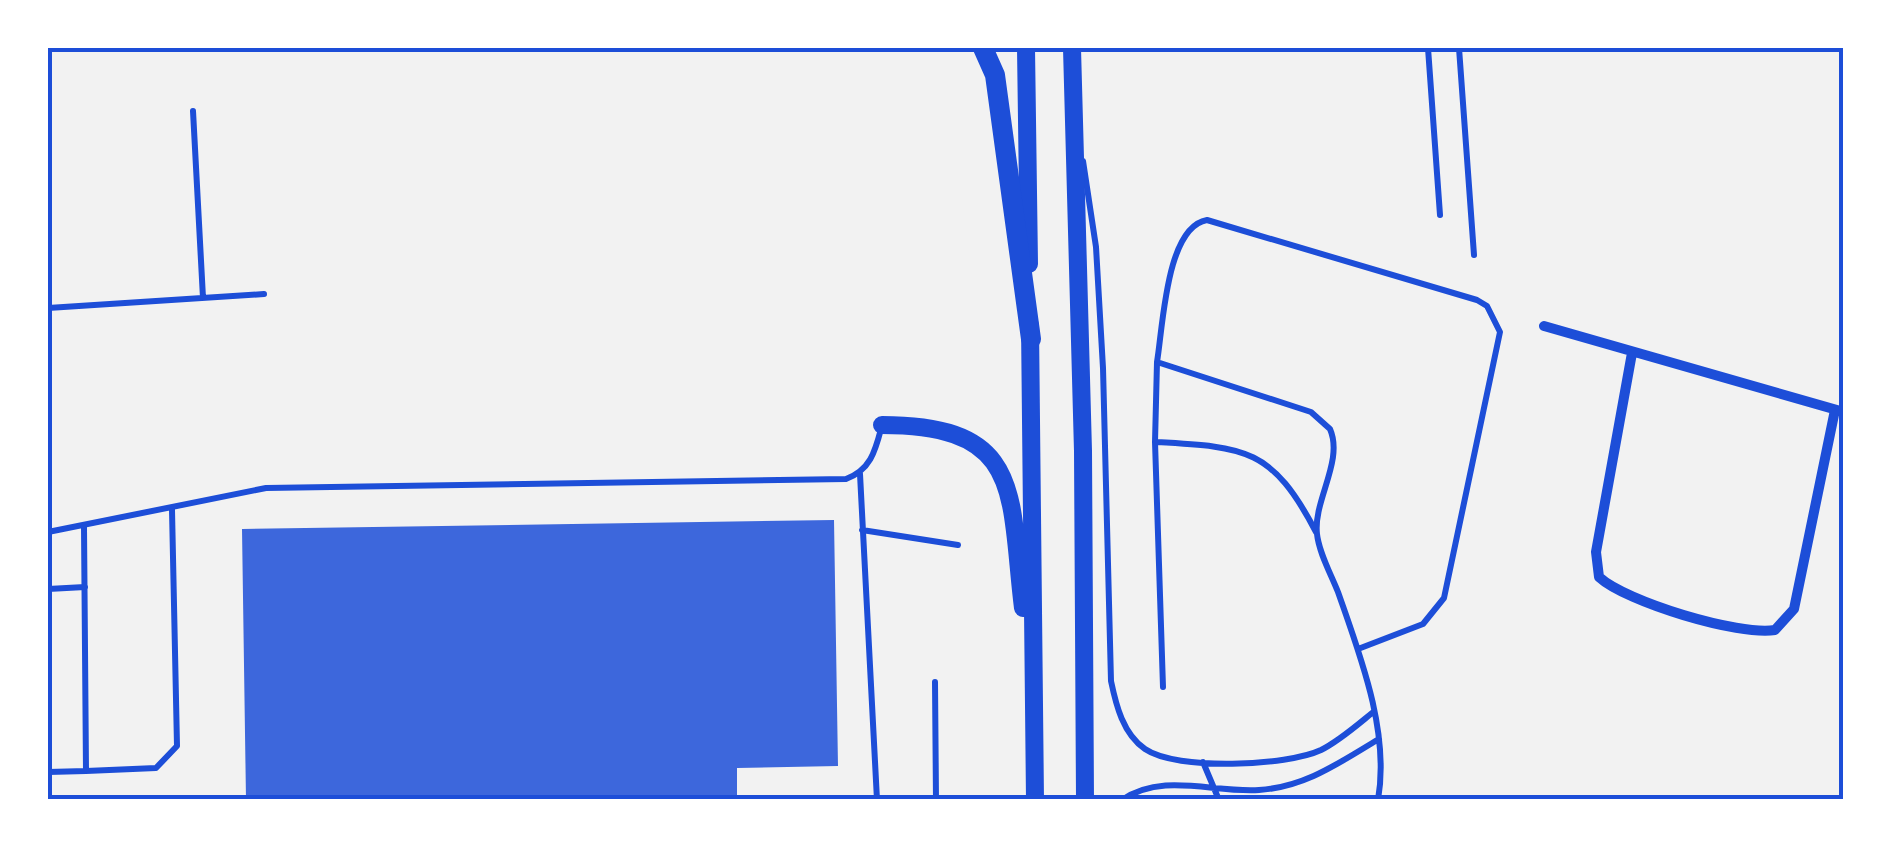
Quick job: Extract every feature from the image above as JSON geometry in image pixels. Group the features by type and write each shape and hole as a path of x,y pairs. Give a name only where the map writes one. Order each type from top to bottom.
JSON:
{"main road":[{"path":"983,48 994,75 1031,339"},
{"path":"1026,48 1035,800"},
{"path":"1072,48 1085,800"},
{"path":"882,425 916,425 958,434 979,444 1007,484 1034,698"}],"street":[{"path":"1544,326 1839,411 1794,609 1775,630 1745,630 1627,595 1600,577 1596,552 1632,353"}],"lane":[{"path":"1428,48 1440,215"},
{"path":"1460,48 1474,255"},
{"path":"193,111 203,298"},
{"path":"1074,125 1096,247 1111,680 1130,734 1145,749 1182,762 1304,756 1324,748 1372,713"},
{"path":"1163,687 1156,442 1158,362 1177,246 1202,220 1487,306 1500,332 1444,598 1423,624 1358,649"},
{"path":"48,308 264,294"},
{"path":"1158,362 1322,420 1334,437 1317,534"},
{"path":"48,532 266,488 829,481 860,474 871,460 882,425"},
{"path":"1156,442 1227,446 1254,456 1294,490 1317,534 1358,649 1383,757 1378,800"},
{"path":"860,474 877,800"},
{"path":"48,772 156,768 176,746 172,510"},
{"path":"84,526 86,770"},
{"path":"862,530 958,546"},
{"path":"48,589 85,587"},
{"path":"935,682 936,800"},
{"path":"1122,800 1143,788 1165,784 1258,790 1297,784 1379,739"},
{"path":"1203,762 1219,800"}],"building":[{"path":"834,520 838,766 737,768 737,800 246,800 242,529"}]}
